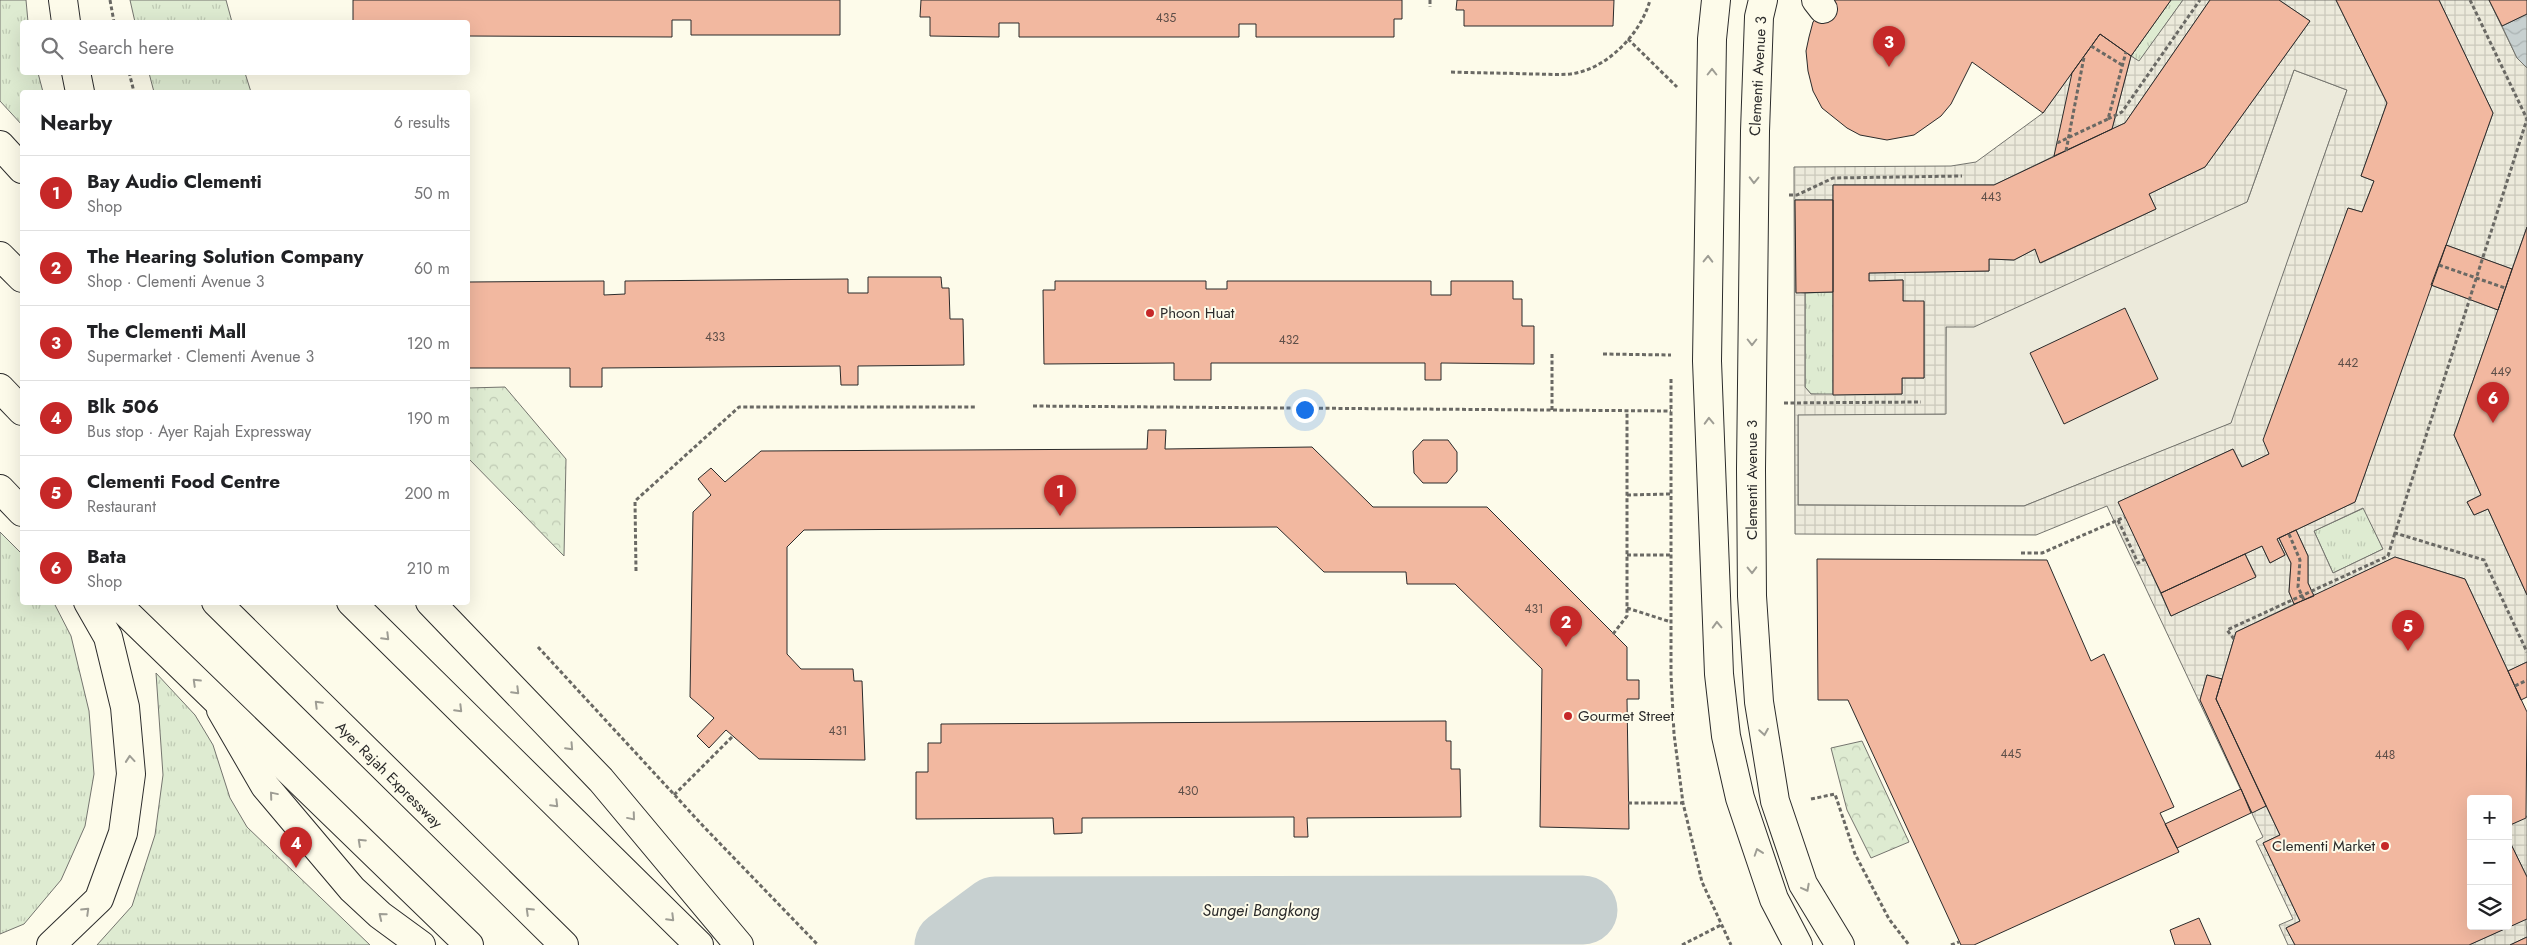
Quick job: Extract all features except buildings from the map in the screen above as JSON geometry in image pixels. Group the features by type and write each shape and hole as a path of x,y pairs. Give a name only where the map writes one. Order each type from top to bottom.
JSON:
{"main road":[{"path":"63,0 66,20"},
{"path":"1716,0 1712,39 1707,361 1720,674 1726,736 1740,798 1774,899 1798,945"},
{"name":"Clementi Avenue 3","path":"1763,0 1760,17 1755,131 1752,331 1752,596 1759,702 1775,801 1803,884 1840,945"},
{"path":"77,75 80,90"},
{"path":"0,145 20,166"},
{"path":"0,256 20,276"},
{"path":"0,388 20,408"},
{"path":"0,489 20,510"},
{"path":"51,945 99,899 123,833 131,774 125,707 108,637 90,605"},
{"path":"118,605 469,945"},
{"name":"Ayer Rajah Expressway","path":"219,605 564,945"},
{"path":"354,605 698,945"},
{"path":"433,605 469,644 540,714 601,780 739,945"},
{"path":"445,605 469,644"},
{"path":"216,701 265,786 352,889 380,915 421,945"}],"path":[{"path":"110,0 114,20"},
{"path":"1430,0 1430,7"},
{"path":"1451,72 1571,74 1593,67 1615,53 1628,39 1646,14 1650,0"},
{"path":"2058,143 2122,112 2200,0"},
{"path":"2234,639 2227,630 2388,556 2527,119 2470,0"},
{"path":"1628,39 1677,86"},
{"path":"2091,46 2122,65"},
{"path":"2108,119 2126,52"},
{"path":"2066,151 2084,56"},
{"path":"130,75 134,90"},
{"path":"1780,195 1797,195 1832,178 1962,176"},
{"path":"2439,265 2505,288"},
{"path":"1552,354 1552,411"},
{"path":"1602,354 1671,355"},
{"path":"1781,412 1781,403 1921,402"},
{"path":"1033,406 1671,411"},
{"path":"636,571 635,501 739,408 976,407"},
{"path":"1613,634 1627,616 1627,411"},
{"path":"1627,495 1671,494"},
{"path":"2021,553 2042,553 2126,517"},
{"path":"2118,520 2138,563 2145,559"},
{"path":"2395,533 2484,560 2527,652"},
{"path":"2289,534 2300,560 2298,587 2304,600"},
{"path":"1627,555 1671,555"},
{"path":"1627,608 1671,622"},
{"path":"538,647 674,795 818,945"},
{"path":"2515,686 2527,680"},
{"path":"674,795 733,736"},
{"path":"1809,799 1835,794 1855,854 1889,919 1909,945"},
{"path":"1628,803 1683,803"},
{"path":"1682,945 1721,924"},
{"path":"1951,945 1959,942"}],"green space":[{"path":"0,0 26,0 28,20 20,20 20,75 39,75 42,90 20,90 20,123 0,101"},
{"path":"130,0 226,0 231,20 135,20"},
{"path":"2171,0 2183,0 2139,62 2131,56"},
{"path":"150,75 246,75 250,90 153,90"},
{"path":"1833,292 1833,395 1811,394 1805,387 1805,293"},
{"path":"505,387 566,459 564,556 470,460 470,388"},
{"path":"2364,508 2383,549 2333,573 2314,531"},
{"path":"0,532 20,552 20,605 55,605 71,636 89,711 94,774 85,826 61,880 24,924 0,934"},
{"path":"156,673 195,715 213,745 230,798 247,827 370,945 97,945 132,906 155,835 163,775"},
{"path":"1862,741 1909,842 1871,858 1847,810 1831,748"}],"shaded area":[{"path":"2183,0 2210,0 2125,123 2112,129 2131,56 2139,61"},
{"path":"2279,0 2336,0 2387,103 2361,176 2374,181 2362,212 2348,208 2269,454 2242,467 2233,449 2119,502 2171,616 2256,576 2245,554 2262,546 2270,563 2285,555 2277,539 2279,538 2291,563 2289,592 2294,604 2236,632 2222,679 2207,675 2200,700 2252,812 2266,806 2280,835 2263,843 2300,921 2286,928 2295,945 2288,945 2279,925 2293,919 2256,841 2263,837 2107,506 2036,535 1795,534 1794,167 1951,166 1976,162 2043,113 2100,34 2054,156 1994,185 1833,185 1833,200 1795,200 1796,292 1805,293 1805,387 1811,394 1902,394 1902,378 1924,378 1924,302 1903,301 1903,280 1869,281 1869,273 1989,271 1989,259 2014,260 2035,249 2041,263 2156,209 2149,194 2205,167 2310,21","holes":["2294,70 2347,90 2231,423 2024,506 1798,505 1798,415 1946,414 1946,327 1974,327 2247,202"]},
{"path":"2439,0 2489,0 2517,58 2527,68 2527,227 2512,269 2446,245 2493,113"},
{"path":"2294,70 2347,90 2232,423 2024,506 1798,505 1798,414 1945,414 1946,327 2247,202"},
{"path":"2431,285 2498,310 2454,435 2481,495 2467,502 2474,515 2488,509 2527,595 2527,662 2508,671 2465,579 2395,557 2314,596 2308,583 2308,556 2296,530 2355,502","holes":["2363,508 2383,549 2333,573 2314,531"]},
{"path":"2527,816 2527,877 2512,846 2512,824"},
{"path":"2526,919 2527,937 2510,945 2469,945 2502,930 2512,930 2512,925"}],"water":[{"path":"2527,14 2527,68 2517,58 2502,26"}],"waterway":[{"name":"Sungei Bangkong","path":"949,945 995,911 1583,910"}],"place":[{"name":"The Clementi Mall","path":"1889,67"},
{"name":"Phoon Huat","path":"1150,313"},
{"name":"Bata","path":"2493,423"},
{"name":"Bay Audio Clementi","path":"1060,516"},
{"name":"The Hearing Solution Company","path":"1566,647"},
{"name":"Clementi Food Centre","path":"2408,651"},
{"name":"Gourmet Street","path":"1568,716"},
{"name":"Clementi Market","path":"2385,846"},
{"name":"Blk 506","path":"296,868"}]}
